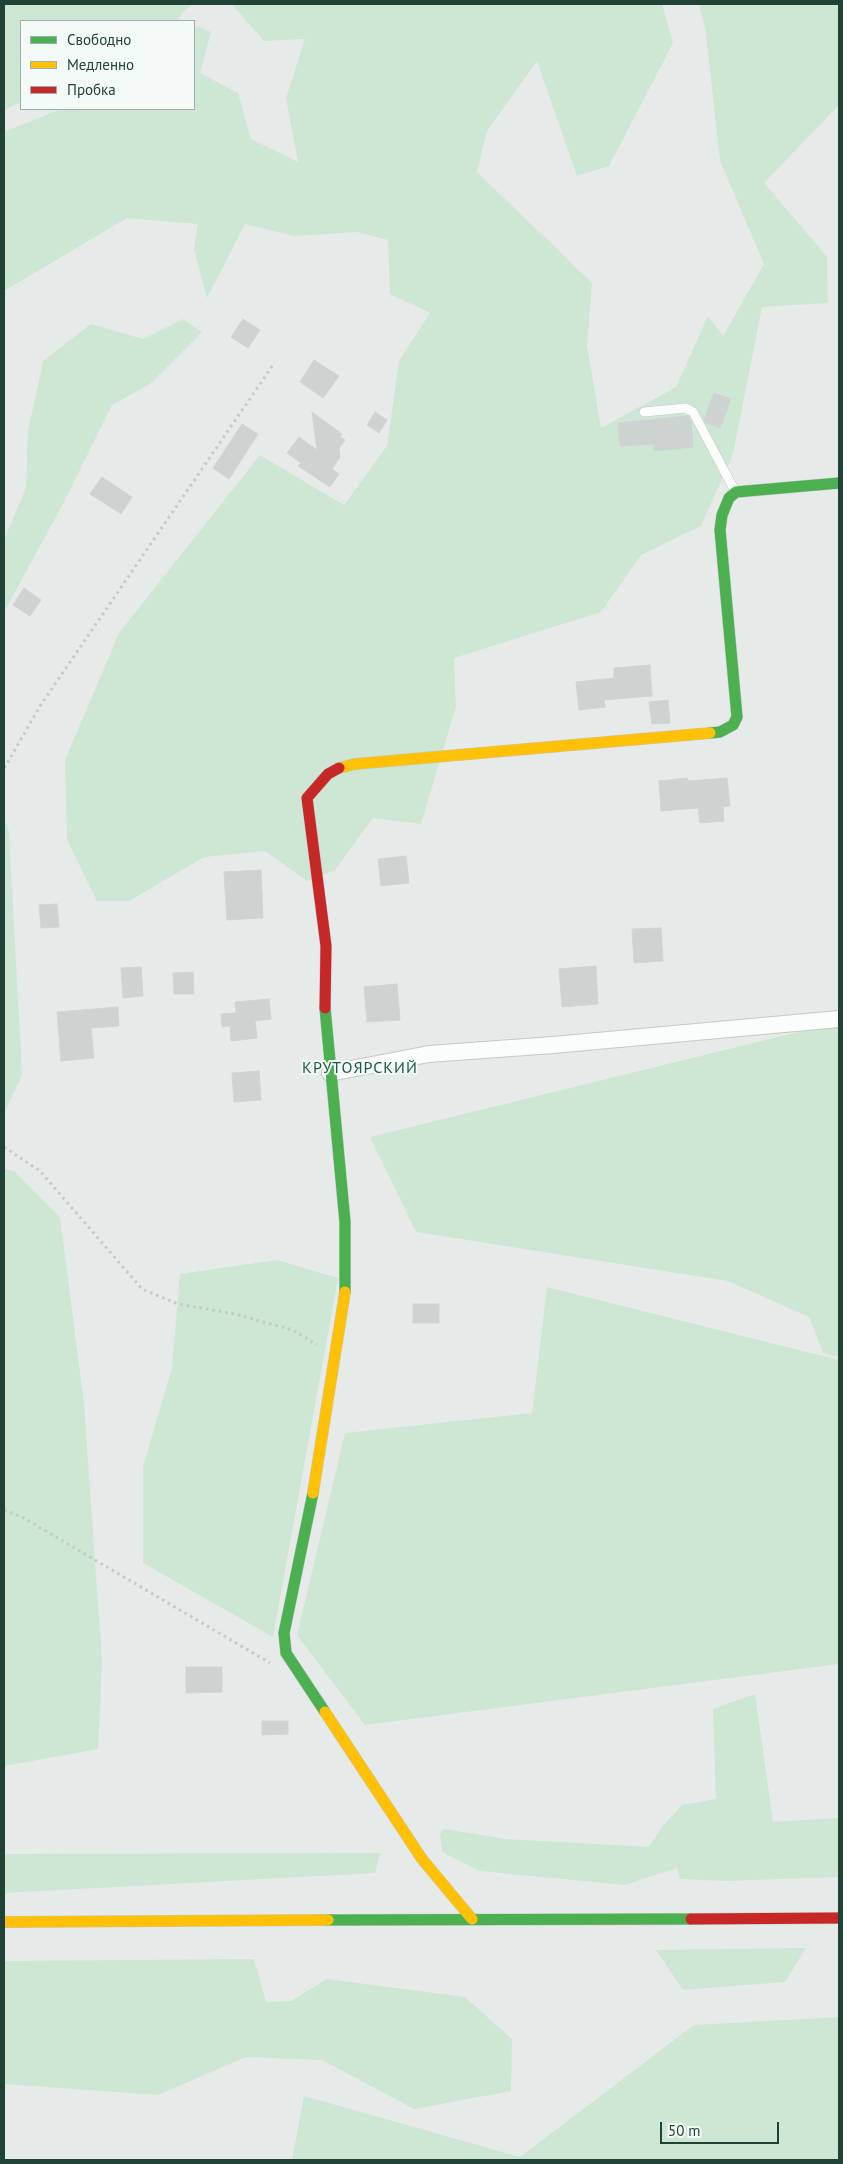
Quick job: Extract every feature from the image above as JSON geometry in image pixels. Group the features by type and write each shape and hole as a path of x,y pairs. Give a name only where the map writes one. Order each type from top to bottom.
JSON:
{"street":[{"path":"472,1919 422,1859 286,1653 284,1633 308,1524 337,1357 346,1288 345,1222 325,1007 326,946 307,798 328,774 339,768 355,764 720,732 733,725 737,718 720,530 722,515 729,498 736,492 839,483"},
{"path":"330,1073 428,1054 552,1045 839,1019"},
{"path":"4,1922 839,1918"}],"lane":[{"path":"644,412 686,408 694,412 736,492"}],"path":[{"path":"4,766 40,706 273,365"},
{"path":"4,1147 40,1170 142,1289 178,1304 235,1314 293,1330 337,1357"},
{"path":"4,1510 22,1516 276,1666"}],"green space":[{"path":"4,4 194,4 184,11 178,20 20,20 20,102 4,110"},
{"path":"232,4 662,4 673,43 609,166 577,176 537,61 487,131 477,172 592,283 587,346 601,428 676,387 708,316 723,336 764,264 720,161 706,33 699,4 839,4 839,105 764,183 827,257 828,303 762,307 733,454 701,526 641,555 601,612 454,658 456,707 421,824 373,818 335,870 307,881 265,851 204,857 129,901 97,901 67,840 65,760 119,633 260,455 344,505 387,446 399,361 430,313 390,294 388,240 358,232 294,236 245,224 207,298 194,250 198,224 127,218 4,291 4,132 59,110 195,110 195,28 198,26 211,32 200,73 238,93 251,139 298,162 286,98 305,39 264,41"},
{"path":"183,319 202,332 150,384 112,405 64,502 4,612 4,540 26,488 28,431 43,361 91,324 143,339"},
{"path":"4,819 9,832 22,1076 4,1113"},
{"path":"839,1022 839,1357 823,1353 809,1317 728,1281 416,1232 370,1137"},
{"path":"4,1169 14,1171 60,1217 84,1404 102,1661 98,1749 4,1766"},
{"path":"277,1260 338,1278 273,1637 143,1563 143,1467 172,1367 180,1274"},
{"path":"547,1287 839,1360 839,1664 365,1725 297,1635 345,1433 532,1413"},
{"path":"755,1694 773,1822 839,1818 839,1877 725,1881 680,1879 677,1868 625,1885 480,1871 442,1852 440,1834 444,1829 506,1839 649,1847 661,1828 682,1805 716,1799 713,1709"},
{"path":"380,1853 375,1873 4,1893 4,1854"},
{"path":"806,1948 785,1982 683,1990 656,1950"},
{"path":"254,1959 266,2002 291,2001 327,1979 465,1997 512,2039 511,2091 414,2109 322,2060 246,2057 158,2095 4,2084 4,1961"},
{"path":"839,2017 839,2160 292,2160 304,2096 520,2157 694,2025"}],"building":[{"path":"243,319 260,330 248,348 231,337"},
{"path":"314,360 339,376 323,398 300,382"},
{"path":"714,393 731,399 720,428 706,423 704,420"},
{"path":"312,412 342,434 340,437 345,440 339,448 340,457 332,469 339,474 330,487 298,466 301,463 287,453 299,437 317,450"},
{"path":"375,412 387,420 379,433 367,425"},
{"path":"688,416 691,421 693,447 654,451 653,444 620,446 618,423"},
{"path":"242,424 258,434 229,479 213,468"},
{"path":"102,477 132,497 121,514 90,494"},
{"path":"24,588 41,600 30,616 13,605"},
{"path":"650,665 652,696 604,700 605,707 579,710 576,682 614,678 614,668"},
{"path":"668,700 670,723 652,724 649,702"},
{"path":"687,778 688,781 727,778 730,806 723,807 724,821 700,823 698,808 661,811 659,781"},
{"path":"406,856 409,883 381,886 378,859"},
{"path":"261,870 263,918 227,920 224,872"},
{"path":"57,904 59,927 41,928 39,905"},
{"path":"661,928 663,961 634,963 632,929"},
{"path":"596,966 598,1004 562,1007 559,969"},
{"path":"141,967 143,996 123,998 121,968"},
{"path":"193,972 194,994 174,994 173,973"},
{"path":"397,984 400,1020 367,1022 364,987"},
{"path":"269,999 271,1019 255,1021 257,1038 231,1041 230,1026 222,1027 221,1014 236,1013 235,1002"},
{"path":"118,1007 119,1026 91,1028 94,1058 61,1061 57,1012"},
{"path":"259,1071 261,1100 234,1102 232,1073"},
{"path":"413,1304 439,1304 439,1323 413,1323"},
{"path":"186,1667 222,1667 222,1692 186,1693"},
{"path":"262,1721 288,1721 288,1734 262,1735"}],"traffic: fast":[{"path":"710,733 720,732 733,725 737,717 720,530 722,515 729,498 736,492 839,483"},
{"path":"325,1008 345,1222 345,1292"},
{"path":"313,1493 284,1633 286,1653 325,1712"},
{"path":"328,1920 691,1919"}],"traffic: slow":[{"path":"339,768 355,764 710,733"},
{"path":"313,1493 345,1292"},
{"path":"325,1712 422,1859 472,1919"},
{"path":"4,1922 328,1920"}],"traffic: jam":[{"path":"325,1008 326,946 307,798 328,774 339,768"},
{"path":"691,1919 839,1918"}],"district":[{"name":"КРУТОЯРСКИЙ","path":"360,1068"}]}
